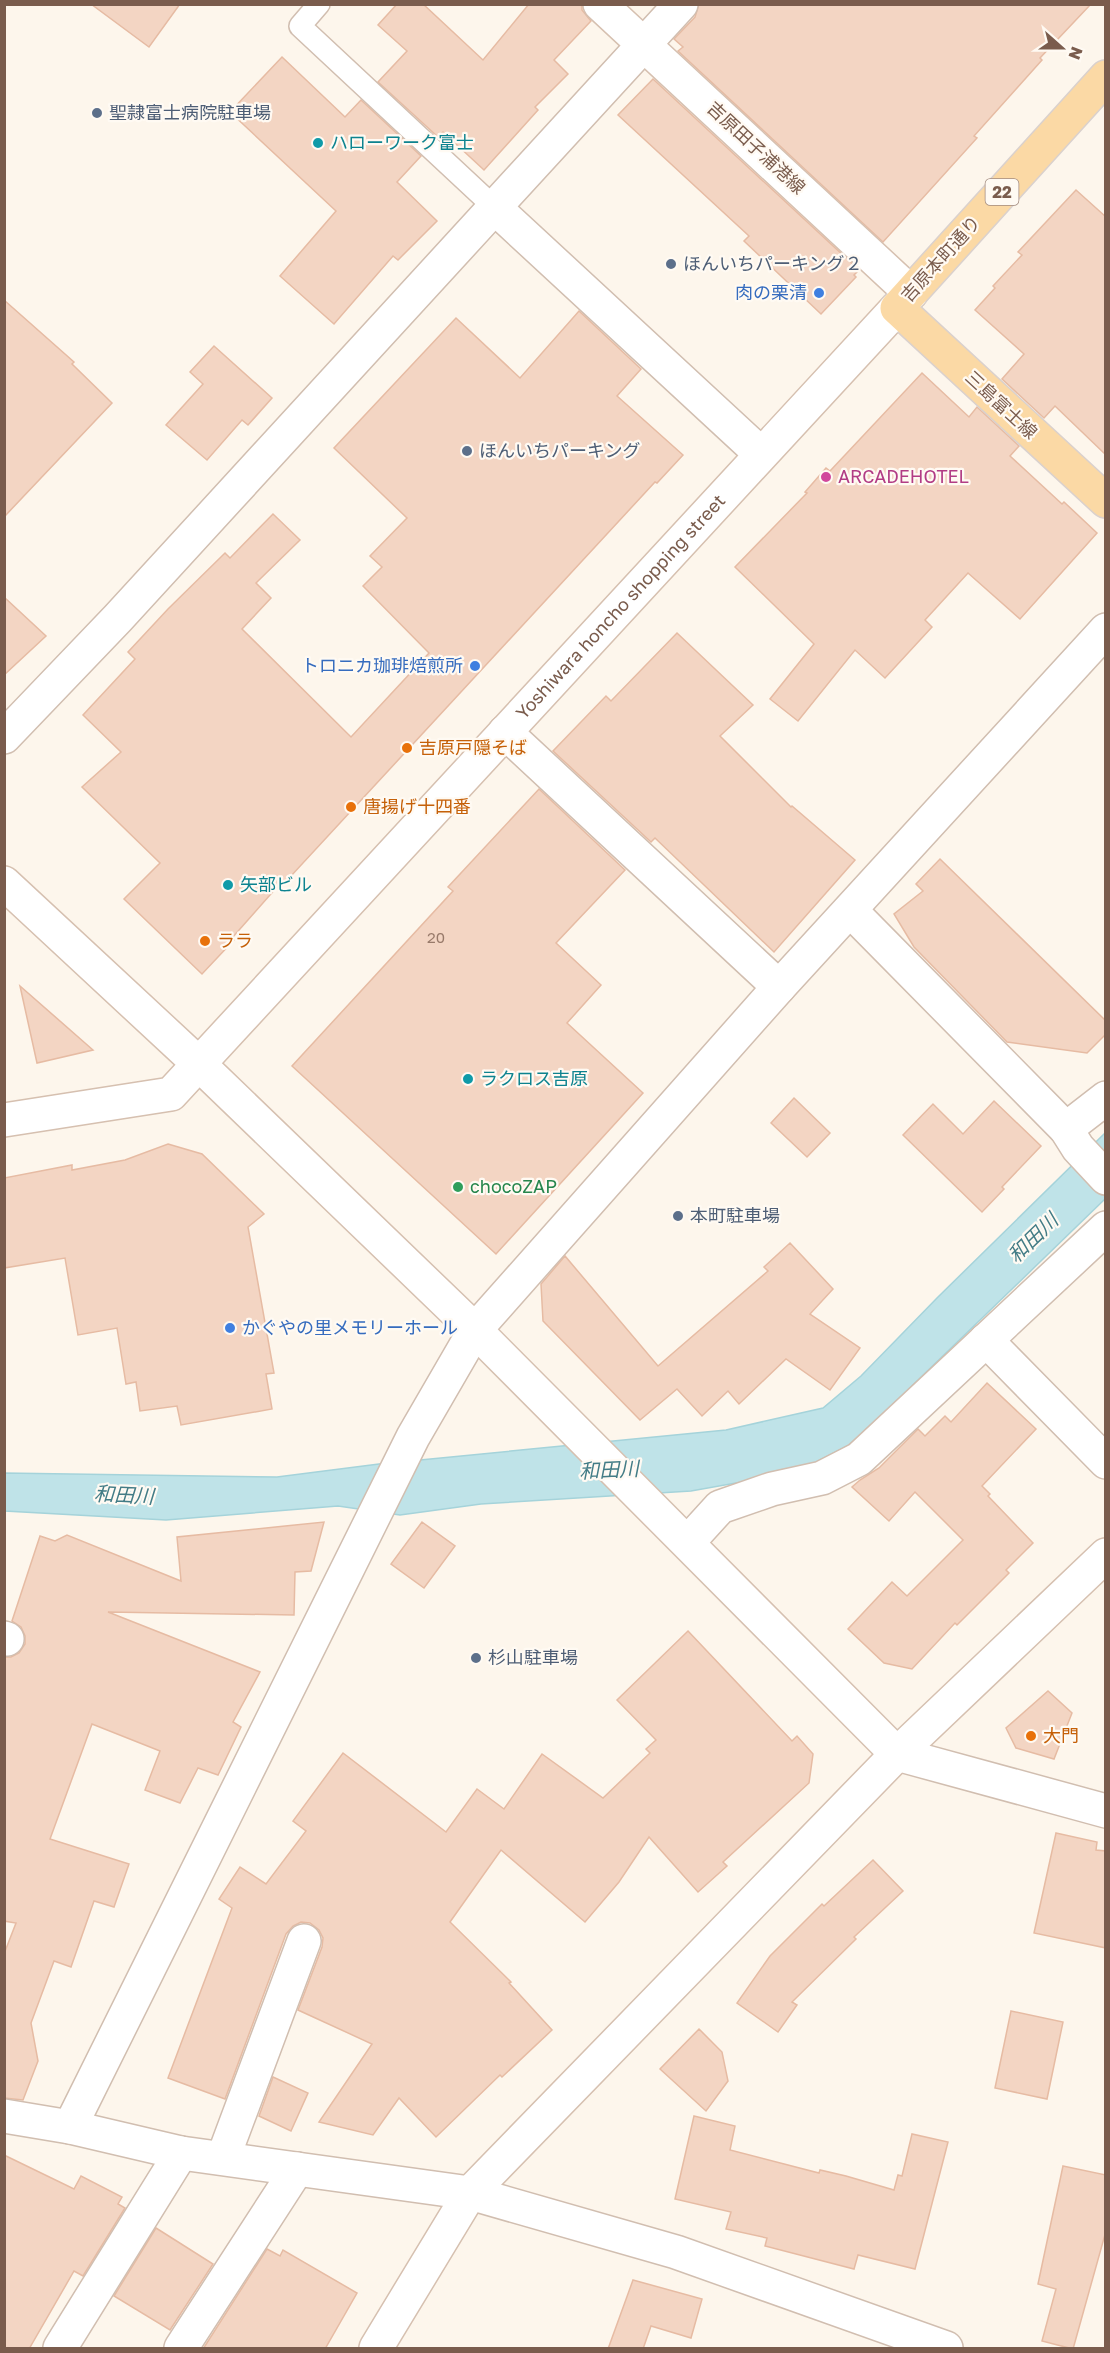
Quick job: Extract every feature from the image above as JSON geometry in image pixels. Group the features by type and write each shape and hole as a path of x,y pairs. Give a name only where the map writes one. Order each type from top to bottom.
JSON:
{"main road":[{"name":"吉原本町通り","path":"904,300 1106,77"},
{"name":"三島富士線","path":"904,300 1106,501"}],"street":[{"name":"吉原田子浦港線","path":"600,4 645,45 904,300"},
{"path":"4,737 126,609 681,4"},
{"path":"494,207 761,454"},
{"name":"Yoshiwara honcho shopping street","path":"4,1120 171,1094 904,300"},
{"path":"70,2127 368,1532 413,1437 475,1330 779,987 1106,630"},
{"path":"505,732 779,987"},
{"path":"4,883 200,1065 475,1330 897,1754 1106,1811"},
{"path":"850,910 1072,1139 1106,1178"},
{"path":"1072,1139 1106,1098"},
{"path":"688,1542 720,1507 772,1489 822,1478 859,1459 1106,1228"},
{"path":"986,1340 1106,1462"},
{"path":"376,2349 471,2193 897,1754 1106,1554"},
{"path":"223,2158 304,1941"},
{"path":"4,2116 70,2127 181,2153 471,2193 676,2253 946,2349"},
{"path":"60,2349 181,2153"},
{"path":"181,2349 297,2169"}],"lane":[{"path":"319,4 300,26 494,207"}],"water":[{"name":"和田川","path":"1105,1133 1105,1199 853,1443 797,1472 691,1491 481,1504 400,1515 338,1506 166,1520 5,1511 4,1473 277,1477 379,1464 726,1430 823,1408 861,1376"}],"building":[{"path":"91,4 180,4 149,47"},
{"path":"397,4 423,4 483,60 529,4 582,4 582,10 591,21 554,60 568,74 535,107 538,110 484,170 443,132 438,137 378,82 407,51 378,25"},
{"path":"699,4 1091,4 1040,58 1042,60 974,136 977,138 883,242 678,51 683,47 674,39 695,17"},
{"path":"282,57 345,117 361,100 421,156 397,182 437,221 398,260 393,256 334,324 280,276 336,211 230,112"},
{"path":"653,79 859,270 854,275 856,277 821,314 744,241 749,236 618,115"},
{"path":"1076,190 1106,217 1106,455 1055,406 1044,418 1002,379 1024,354 975,310 995,288 993,286 1022,255 1018,252"},
{"path":"4,300 74,362 72,364 112,403 4,517"},
{"path":"579,311 641,369 617,396 683,455 657,483 655,482 279,889 277,887 232,938 234,940 202,974 124,899 160,863 82,787 121,752 83,715 135,659 128,652 168,609 225,553 230,558 273,514 300,540 256,583 271,598 242,629 351,737 429,653 363,586 382,567 370,556 407,518 334,448 456,318 520,378"},
{"path":"214,346 272,398 248,425 242,420 207,460 166,425 203,384 190,372"},
{"path":"922,373 969,417 977,407 1019,446 1010,456 1097,533 1020,619 968,573 925,620 932,627 885,678 855,650 798,721 770,699 814,644 735,567 807,493 805,492 826,468 830,471"},
{"path":"4,597 46,636 4,675"},
{"path":"677,633 753,705 720,736 791,807 855,860 774,952 655,838 651,842 553,751 606,696 611,701"},
{"name":"ラクロス吉原","path":"539,789 625,870 556,943 601,985 567,1023 643,1093 496,1254 292,1066 453,891 448,887"},
{"path":"940,859 1106,1021 1106,1034 1087,1053 1007,1042 914,947 894,914 923,891 916,884"},
{"path":"20,986 93,1050 37,1063"},
{"path":"794,1098 830,1133 807,1157 771,1123"},
{"path":"994,1101 1041,1146 982,1212 903,1135 933,1104 963,1134"},
{"path":"168,1144 202,1154 264,1214 248,1227 274,1373 266,1374 272,1409 181,1425 177,1406 140,1411 136,1382 126,1384 117,1328 78,1335 65,1258 4,1268 4,1178 72,1165 72,1170 125,1160"},
{"path":"790,1243 833,1289 810,1314 860,1348 830,1390 786,1359 739,1404 728,1391 702,1416 677,1389 640,1420 543,1321 541,1284 565,1256 658,1366 768,1271 764,1267"},
{"path":"987,1383 1036,1429 982,1486 990,1494 988,1496 1033,1543 1006,1570 1009,1573 957,1625 955,1623 912,1669 884,1663 848,1629 892,1582 907,1596 963,1540 915,1492 889,1521 852,1487 879,1468 918,1429 925,1436 945,1416 951,1422"},
{"path":"324,1522 311,1571 295,1572 294,1615 108,1612 260,1672 233,1722 241,1727 218,1775 198,1768 180,1803 145,1790 160,1751 92,1724 50,1839 129,1864 114,1907 94,1901 71,1967 54,1961 31,2023 38,2061 23,2100 4,2098 4,1954 16,1923 4,1921 4,1657 11,1657 19,1653 25,1644 25,1636 21,1627 12,1621 40,1536 55,1541 67,1535 181,1581 177,1537"},
{"path":"422,1522 455,1546 424,1588 391,1564"},
{"path":"688,1631 792,1741 797,1736 813,1754 809,1783 723,1862 727,1866 698,1892 649,1837 619,1882 585,1922 501,1850 450,1922 511,1982 509,1983 552,2030 502,2077 500,2075 436,2137 399,2098 373,2135 319,2122 372,2044 298,2010 322,1947 323,1938 319,1930 310,1923 301,1922 293,1926 286,1934 225,2099 168,2078 232,1908 219,1899 240,1867 266,1884 306,1831 293,1821 343,1753 446,1832 477,1789 504,1809 542,1754 603,1798 650,1753 646,1749 656,1740 617,1700"},
{"path":"1048,1691 1072,1713 1054,1759 1016,1748 1006,1728"},
{"path":"1056,1833 1097,1842 1096,1850 1106,1851 1106,1948 1034,1933"},
{"path":"873,1860 903,1891 854,1937 856,1939 792,2002 797,2005 778,2032 737,2003 770,1956 822,1904 824,1906"},
{"path":"1011,2011 1063,2022 1047,2099 995,2088"},
{"path":"699,2029 722,2052 728,2081 706,2111 660,2069"},
{"path":"273,2077 308,2093 291,2131 259,2116"},
{"path":"694,2116 735,2126 730,2150 819,2173 820,2170 846,2176 894,2190 898,2175 902,2176 912,2134 948,2142 915,2269 858,2255 854,2269 765,2246 767,2238 726,2229 731,2212 675,2199"},
{"path":"4,2155 74,2189 81,2176 122,2197 118,2204 125,2208 83,2276 74,2271 29,2349 4,2349"},
{"path":"1063,2166 1106,2175 1106,2231 1073,2349 1042,2341 1056,2289 1038,2284"},
{"path":"156,2228 213,2264 170,2330 114,2296"},
{"path":"267,2249 280,2256 283,2250 357,2293 325,2349 203,2349"},
{"path":"633,2280 702,2299 691,2338 651,2326 643,2349 608,2349"}],"place":[{"name":"聖隷富士病院駐車場","path":"97,113"},
{"name":"ハローワーク富士","path":"318,143"},
{"name":"ほんいちパーキング２","path":"671,264"},
{"name":"肉の栗清","path":"819,293"},
{"name":"ほんいちパーキング","path":"467,451"},
{"name":"ARCADEHOTEL","path":"826,477"},
{"name":"トロニカ珈琲焙煎所","path":"475,666"},
{"name":"吉原戸隠そば","path":"407,748"},
{"name":"唐揚げ十四番","path":"351,807"},
{"name":"矢部ビル","path":"228,885"},
{"name":"ララ","path":"205,941"},
{"name":"ラクロス吉原","path":"468,1079"},
{"name":"chocoZAP","path":"458,1187"},
{"name":"本町駐車場","path":"678,1216"},
{"name":"かぐやの里メモリーホール","path":"230,1328"},
{"name":"杉山駐車場","path":"476,1658"},
{"name":"大門","path":"1031,1736"}]}
